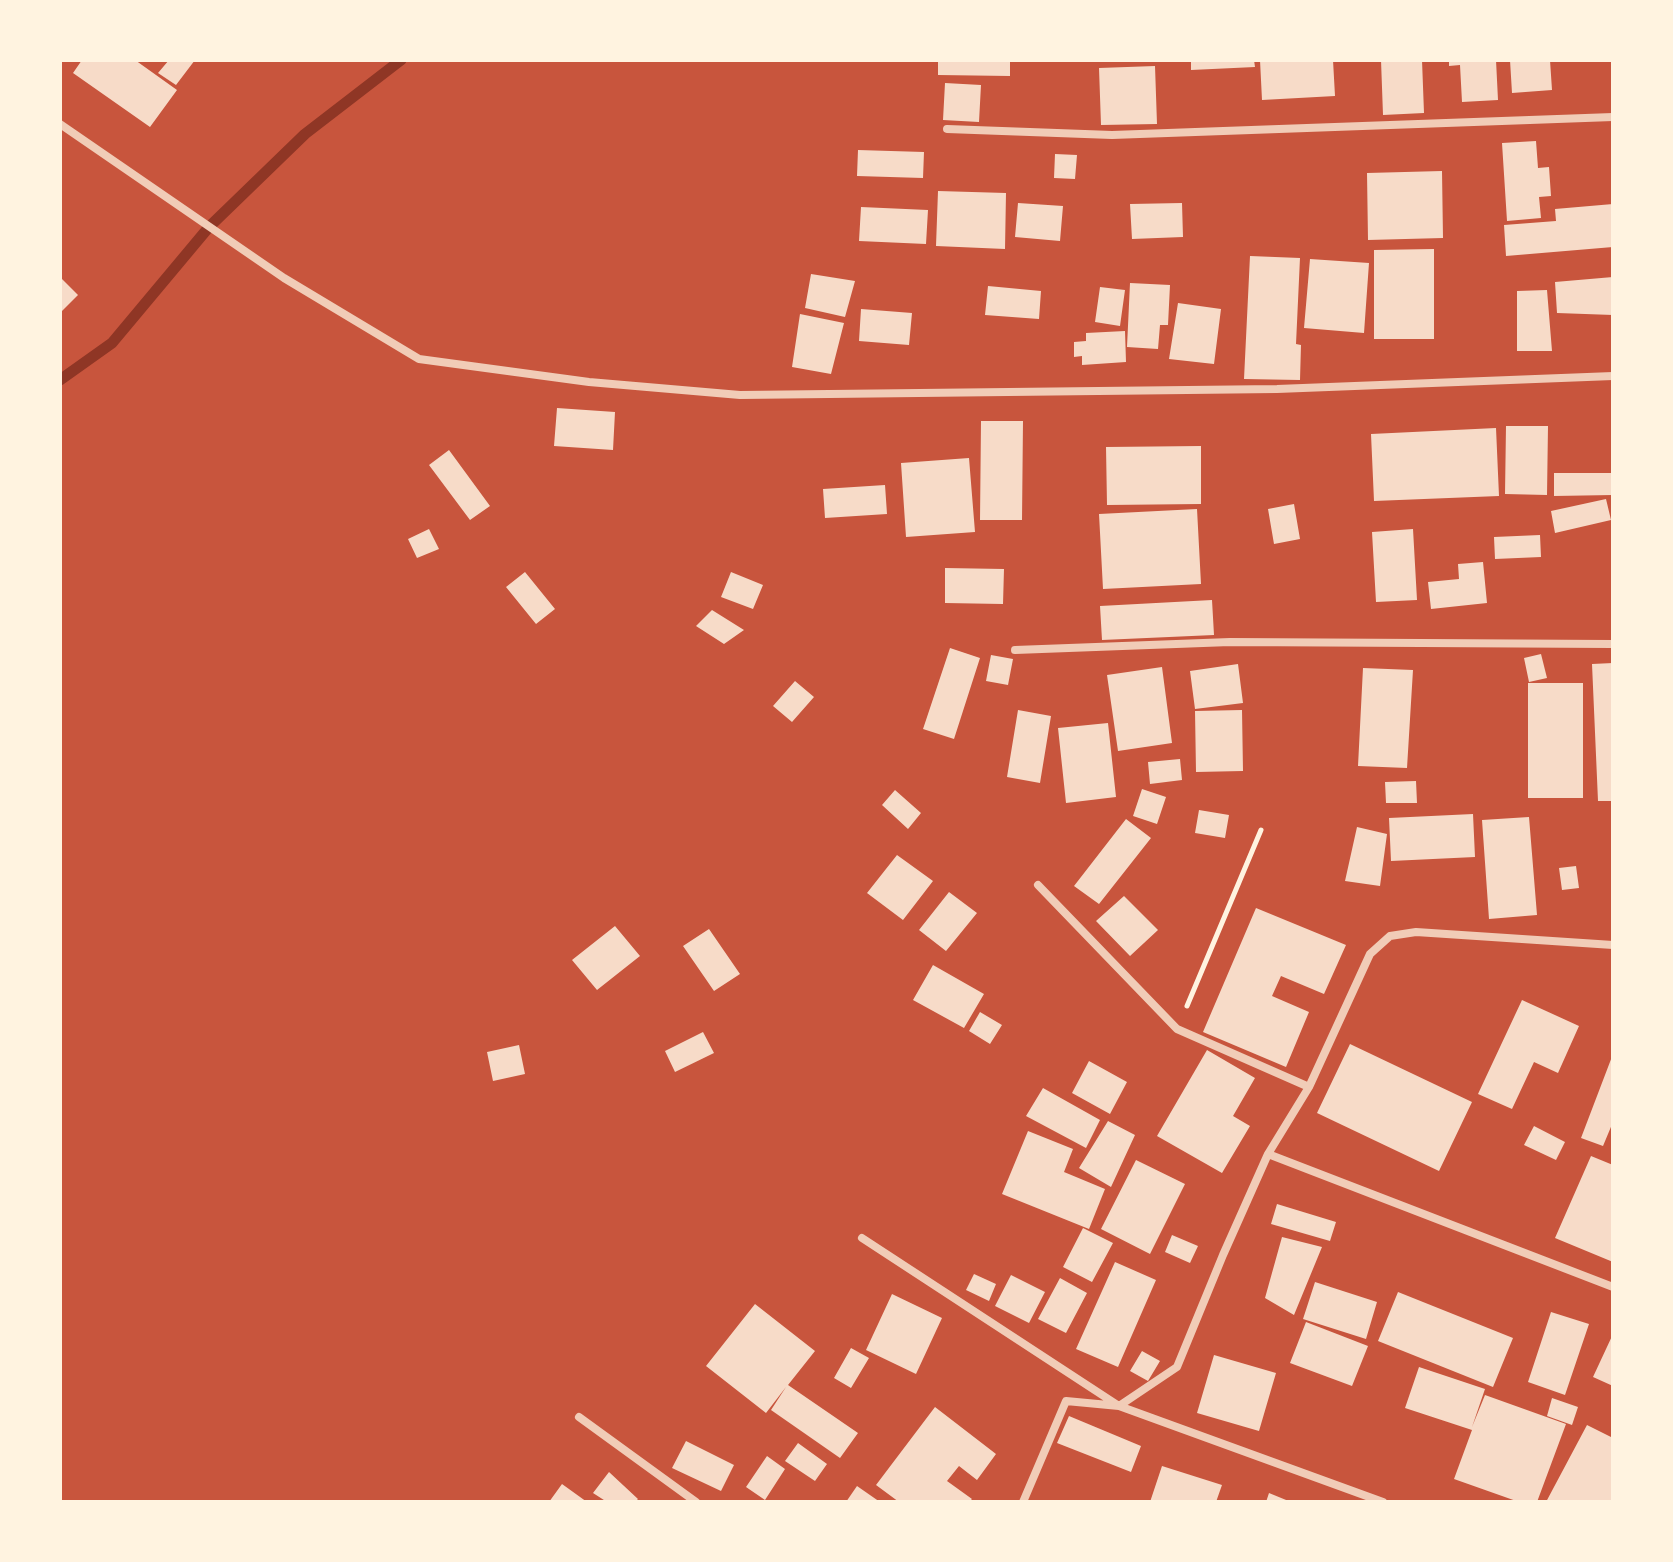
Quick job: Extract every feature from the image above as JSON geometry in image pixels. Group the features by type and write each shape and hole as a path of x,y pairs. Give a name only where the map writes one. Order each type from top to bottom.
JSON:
{"street":[{"path":"947,129 1112,135 1613,117"},
{"path":"60,124 284,278 419,359 589,382 740,395 1277,389 1613,376"},
{"path":"1015,650 1230,642 1613,644"},
{"path":"1038,885 1177,1029 1309,1087"},
{"path":"1023,1502 1066,1401 1119,1406 1177,1367 1268,1154 1309,1087 1370,954 1390,936 1416,932 1613,945"},
{"path":"1268,1154 1613,1287"},
{"path":"862,1238 1119,1406 1383,1502"},
{"path":"579,1417 696,1502"}],"path":[{"path":"1177,1029 1261,830"}],"building":[{"path":"82,60 135,60 177,90 150,127 73,73"},
{"path":"169,60 195,60 176,85 158,73"},
{"path":"938,60 1010,60 1010,76 938,75"},
{"path":"1191,60 1254,60 1255,67 1191,70"},
{"path":"1260,60 1333,60 1335,96 1262,100"},
{"path":"1381,60 1422,60 1424,113 1383,115"},
{"path":"1449,60 1496,60 1498,100 1462,102 1460,65 1449,66"},
{"path":"1510,60 1550,60 1552,90 1512,93"},
{"path":"1155,66 1157,124 1101,125 1099,68"},
{"path":"945,83 981,85 979,122 943,120"},
{"path":"1536,141 1538,168 1549,167 1551,196 1539,197 1541,218 1507,221 1502,143"},
{"path":"858,150 924,152 923,178 857,176"},
{"path":"1055,154 1077,155 1075,179 1054,178"},
{"path":"1442,171 1443,238 1368,240 1367,173"},
{"path":"938,191 1006,193 1005,249 936,246"},
{"path":"1018,203 1063,206 1060,241 1015,237"},
{"path":"1182,203 1183,237 1132,239 1130,204"},
{"path":"1613,204 1613,247 1506,256 1504,225 1556,221 1555,209"},
{"path":"861,207 928,210 926,244 859,241"},
{"path":"1434,249 1434,339 1374,339 1374,250"},
{"path":"1250,256 1300,258 1296,344 1301,345 1300,380 1244,379"},
{"path":"1310,259 1369,263 1364,333 1304,328"},
{"path":"811,274 855,281 845,317 805,308"},
{"path":"60,277 78,295 60,313"},
{"path":"1613,277 1613,315 1557,313 1555,282"},
{"path":"1130,283 1170,285 1168,325 1160,325 1158,349 1127,347"},
{"path":"988,286 1041,291 1039,319 985,315"},
{"path":"1100,287 1125,290 1120,326 1095,322"},
{"path":"1547,290 1552,351 1517,351 1517,291"},
{"path":"1178,303 1221,309 1214,364 1169,359"},
{"path":"861,309 912,313 909,345 859,341"},
{"path":"800,314 844,323 831,374 792,367"},
{"path":"1125,331 1126,362 1082,365 1082,356 1074,357 1074,342 1086,341 1086,333"},
{"path":"557,408 615,412 613,450 554,446"},
{"path":"981,421 1023,421 1022,520 980,520"},
{"path":"1506,426 1548,426 1547,495 1505,494"},
{"path":"1496,428 1499,496 1374,501 1371,434"},
{"path":"1201,446 1201,504 1107,505 1106,447"},
{"path":"449,450 490,506 470,520 429,465"},
{"path":"969,458 975,532 906,537 901,463"},
{"path":"1554,473 1613,473 1613,495 1554,496"},
{"path":"885,485 887,514 825,518 823,489"},
{"path":"1606,499 1611,520 1555,533 1551,511"},
{"path":"1294,504 1300,539 1274,544 1268,509"},
{"path":"1197,509 1201,584 1103,589 1099,514"},
{"path":"429,529 439,549 417,558 408,539"},
{"path":"1413,529 1417,600 1376,602 1372,532"},
{"path":"1540,535 1541,557 1495,559 1494,537"},
{"path":"1483,562 1487,603 1431,609 1428,582 1459,579 1458,564"},
{"path":"945,568 1004,569 1003,604 945,603"},
{"path":"525,572 555,609 536,624 506,587"},
{"path":"731,572 763,585 753,609 721,597"},
{"path":"1212,600 1214,635 1102,640 1100,606"},
{"path":"712,610 744,630 724,644 696,626"},
{"path":"950,648 980,658 954,739 923,729"},
{"path":"1541,654 1547,678 1529,682 1524,658"},
{"path":"991,655 1013,659 1008,685 986,681"},
{"path":"1613,663 1613,801 1598,801 1592,664"},
{"path":"1238,664 1243,703 1195,709 1190,671"},
{"path":"1162,667 1172,743 1118,751 1107,675"},
{"path":"1363,668 1413,670 1407,768 1358,766"},
{"path":"795,681 814,697 792,722 773,706"},
{"path":"1528,683 1583,683 1583,798 1528,798"},
{"path":"1018,710 1051,716 1040,783 1007,777"},
{"path":"1242,710 1243,771 1196,772 1195,711"},
{"path":"1108,723 1116,797 1066,803 1058,728"},
{"path":"1180,759 1182,780 1150,784 1148,762"},
{"path":"1416,781 1417,803 1386,803 1385,782"},
{"path":"1142,789 1166,797 1157,824 1133,816"},
{"path":"895,790 921,813 908,829 882,805"},
{"path":"1199,810 1229,815 1225,838 1195,833"},
{"path":"1473,814 1475,857 1391,861 1389,818"},
{"path":"1529,817 1537,915 1489,919 1482,820"},
{"path":"1126,819 1151,838 1099,904 1074,886"},
{"path":"1357,827 1387,834 1380,886 1345,881"},
{"path":"897,855 933,881 903,920 867,893"},
{"path":"1576,866 1579,888 1562,890 1559,868"},
{"path":"949,892 977,913 946,951 919,930"},
{"path":"1124,896 1158,930 1130,956 1096,921"},
{"path":"1256,908 1346,945 1324,994 1281,976 1272,996 1309,1012 1286,1067 1203,1032"},
{"path":"615,926 640,956 597,990 572,960"},
{"path":"709,929 740,974 714,991 683,946"},
{"path":"933,965 984,994 964,1028 913,1000"},
{"path":"1522,1000 1579,1026 1558,1073 1534,1062 1512,1109 1478,1094"},
{"path":"980,1012 1002,1025 990,1044 969,1031"},
{"path":"703,1032 714,1053 675,1072 665,1051"},
{"path":"1350,1044 1472,1102 1439,1171 1317,1113"},
{"path":"519,1045 525,1074 493,1081 487,1052"},
{"path":"1207,1050 1255,1078 1233,1116 1250,1126 1222,1173 1157,1136"},
{"path":"1613,1054 1613,1122 1603,1146 1581,1138"},
{"path":"1089,1061 1127,1082 1110,1114 1072,1093"},
{"path":"1043,1088 1100,1120 1086,1148 1026,1116"},
{"path":"1108,1121 1135,1135 1111,1187 1079,1168"},
{"path":"1534,1126 1565,1142 1556,1160 1524,1145"},
{"path":"1028,1131 1073,1149 1064,1172 1105,1189 1089,1229 1002,1194"},
{"path":"1591,1156 1613,1165 1613,1262 1555,1238"},
{"path":"1136,1160 1185,1184 1150,1254 1101,1229"},
{"path":"1277,1204 1336,1222 1330,1241 1271,1224"},
{"path":"1083,1228 1113,1243 1092,1282 1063,1267"},
{"path":"1172,1235 1198,1246 1190,1263 1165,1252"},
{"path":"1282,1237 1322,1247 1294,1315 1265,1298"},
{"path":"1115,1262 1156,1280 1118,1367 1076,1349"},
{"path":"974,1274 996,1284 989,1301 966,1290"},
{"path":"1011,1275 1045,1292 1029,1323 995,1306"},
{"path":"1060,1278 1087,1293 1066,1333 1038,1319"},
{"path":"1315,1282 1377,1302 1366,1339 1303,1319"},
{"path":"1398,1292 1513,1338 1493,1387 1378,1341"},
{"path":"892,1294 942,1318 916,1374 866,1350"},
{"path":"755,1304 815,1351 788,1385 858,1433 840,1458 771,1410 786,1387 766,1413 706,1366"},
{"path":"1551,1312 1589,1324 1565,1395 1528,1382"},
{"path":"1306,1322 1368,1346 1352,1386 1290,1363"},
{"path":"1613,1334 1613,1386 1593,1377"},
{"path":"851,1348 869,1358 851,1388 834,1378"},
{"path":"1142,1351 1160,1361 1148,1381 1130,1371"},
{"path":"1214,1355 1276,1373 1259,1431 1197,1413"},
{"path":"1419,1367 1485,1389 1472,1427 1485,1395 1566,1424 1537,1502 1519,1502 1454,1479 1472,1430 1405,1408"},
{"path":"1552,1398 1578,1407 1572,1425 1547,1416"},
{"path":"935,1407 996,1454 977,1480 959,1466 947,1481 972,1499 969,1502 899,1502 876,1485"},
{"path":"1069,1416 1141,1446 1131,1472 1057,1443"},
{"path":"1587,1425 1613,1438 1613,1502 1546,1502"},
{"path":"686,1441 734,1465 721,1491 672,1468"},
{"path":"798,1443 827,1464 815,1481 785,1461"},
{"path":"767,1456 785,1469 765,1500 746,1487"},
{"path":"1162,1466 1222,1485 1216,1502 1150,1502"},
{"path":"609,1472 638,1499 635,1502 607,1502 593,1493"},
{"path":"562,1484 587,1502 549,1502"},
{"path":"857,1486 880,1502 846,1502"},
{"path":"1269,1493 1291,1502 1266,1502"}],"waterway":[{"path":"60,380 112,343 209,227 305,134 401,60"}]}
